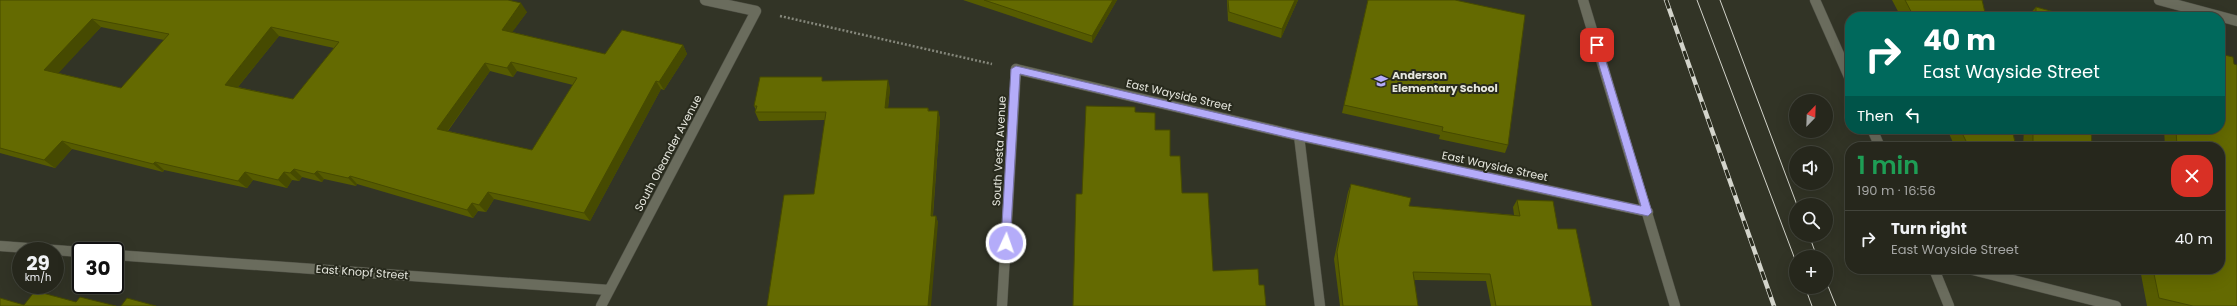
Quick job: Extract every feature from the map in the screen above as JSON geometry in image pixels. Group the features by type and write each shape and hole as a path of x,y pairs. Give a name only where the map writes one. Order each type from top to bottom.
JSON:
{"street":[{"path":"705,0 756,11"},
{"path":"1583,0 1648,212 1675,306"},
{"path":"1815,0 1845,68"},
{"path":"2159,0 2204,12"},
{"name":"South Oleander Avenue","path":"601,306 756,11"},
{"path":"2225,18 2237,21"},
{"name":"East Wayside Street","path":"1016,69 1299,136 1648,212"},
{"name":"South Vesta Avenue","path":"1002,306 1016,69"},
{"path":"1299,136 1320,306"},
{"path":"0,246 72,251"},
{"name":"East Knopf Street","path":"124,256 609,290"},
{"path":"1936,274 1949,306"},
{"path":"1989,274 2116,306"}],"path":[{"path":"756,11 1016,69"}],"building":[{"path":"0,0 508,0 521,3 502,30 605,54 622,30 683,45 659,82 656,81 584,213 488,192 479,205 472,203 467,210 350,176 348,178 317,171 314,174 294,169 290,173 284,172 278,180 245,172 238,181 155,162 153,164 62,141 44,160 0,148","holes":["92,19 169,34 121,88 44,70","271,27 339,42 293,99 225,85","511,62 577,78 532,150 437,129 485,63 507,68"]},
{"path":"984,0 1113,0 1092,36"},
{"path":"1228,0 1295,0 1282,29 1229,12"},
{"path":"1368,0 1455,0 1525,15 1508,145 1442,131 1443,127 1344,105"},
{"path":"1905,0 1982,0 1985,12 1911,12"},
{"path":"2036,7 2054,12 2036,12"},
{"path":"2225,55 2233,57 2234,64 2237,65 2237,306 2193,306 2159,298 2154,274 2225,274 2225,142 2177,142 2176,134 2225,134"},
{"path":"760,77 822,77 822,81 888,80 885,108 928,108 928,111 938,111 931,216 936,216 928,306 767,306 784,195 814,194 826,112 755,112 757,106 754,106"},
{"path":"1086,106 1135,107 1135,112 1155,113 1155,130 1170,130 1170,156 1180,156 1182,193 1208,193 1213,271 1258,269 1259,285 1264,285 1266,306 1073,306 1076,194 1082,194"},
{"path":"1962,134 2013,134 2015,142 1966,142"},
{"path":"2033,134 2091,134 2092,142 2033,142"},
{"path":"1351,184 1411,198 1409,206 1520,216 1517,200 1553,201 1558,229 1576,229 1592,306 1496,306 1490,274 1413,272 1418,306 1343,306 1337,252"},
{"path":"33,294 46,294 76,302 80,297 116,306 0,306 0,298 24,305"},
{"path":"127,298 156,306 121,306"}],"tram line":[{"path":"1697,0 1791,250"},
{"path":"1720,0 1794,198"},
{"path":"1812,242 1814,250"},
{"path":"1808,294 1812,306"},
{"path":"1831,294 1836,306"}],"railway":[{"path":"1666,0 1774,306"}],"place":[{"name":"Anderson Elementary School","path":"1381,81"}],"route":[{"path":"1006,243 1016,69 1299,136 1648,212 1597,45"}]}
